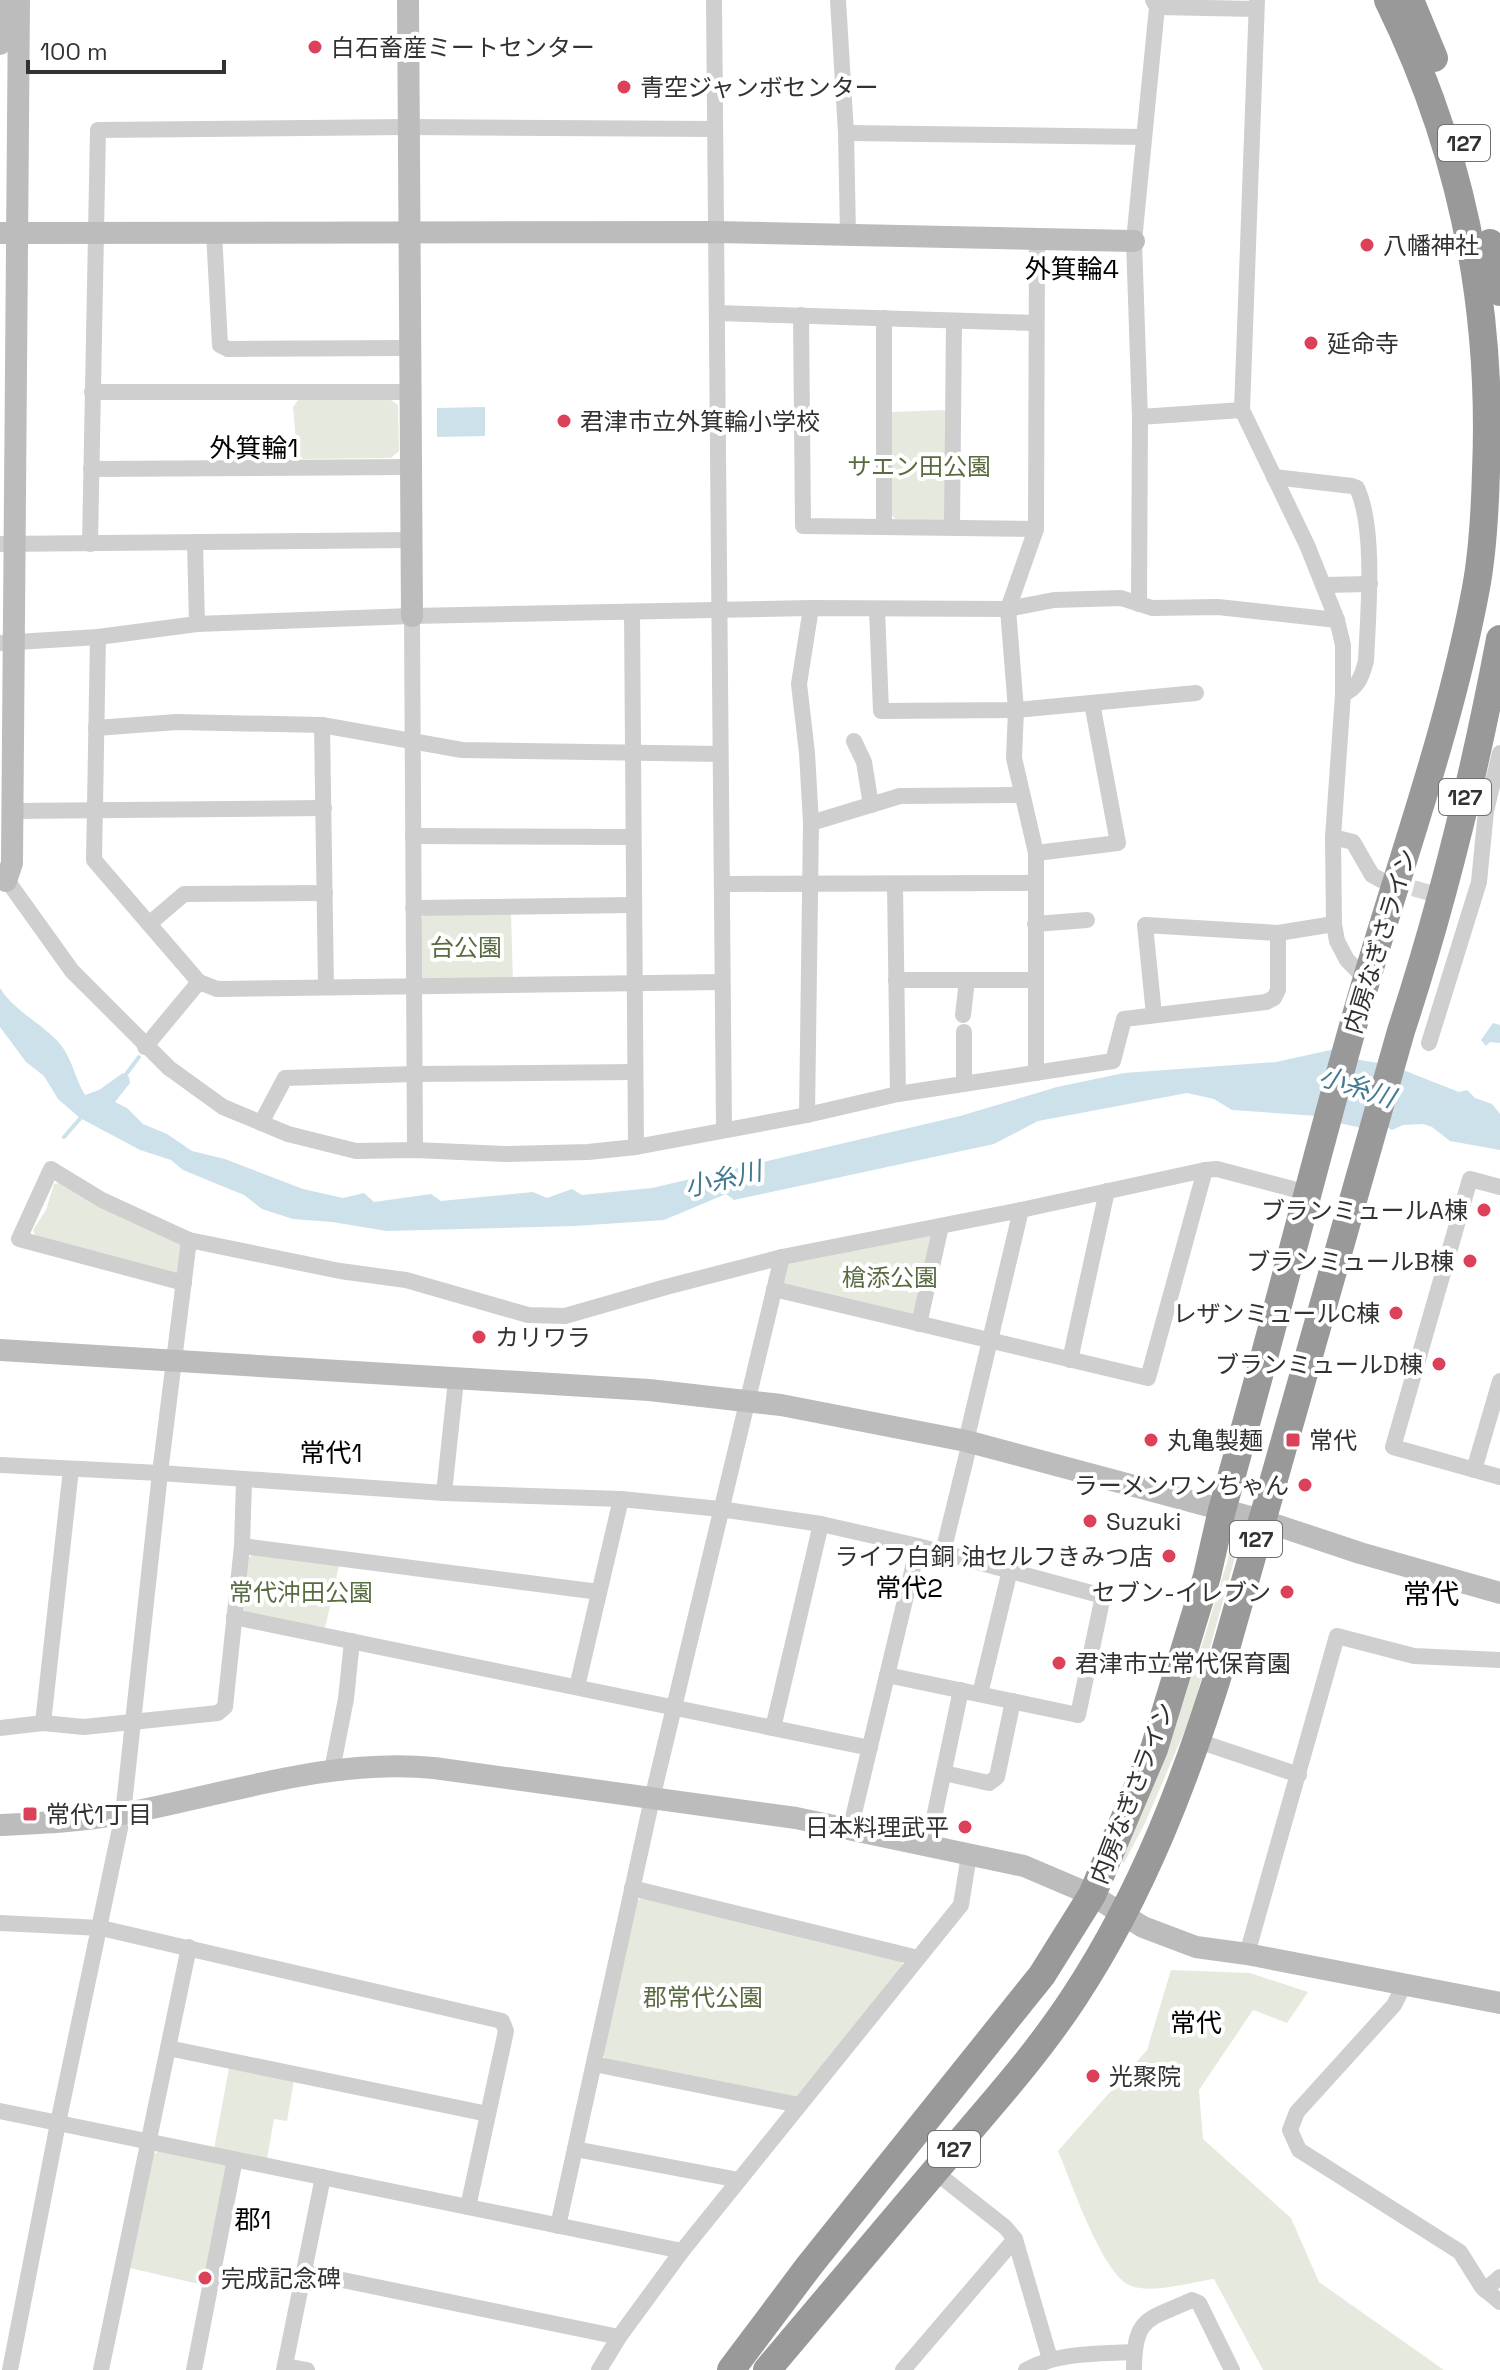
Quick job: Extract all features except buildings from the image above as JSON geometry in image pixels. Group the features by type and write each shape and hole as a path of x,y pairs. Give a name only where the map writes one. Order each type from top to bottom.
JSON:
{"highway":[{"name":"内房なぎさライン","path":"731,2370 809,2266 1042,1975 1092,1895 1154,1749 1207,1576 1222,1510 1353,1026 1435,761 1476,584 1485,503 1488,419 1481,302 1464,207 1427,88 1388,0"},
{"name":"127","path":"1410,0 1450,101 1481,198 1500,292"},
{"name":"内房なぎさライン","path":"767,2370 1019,2072 1074,1997 1123,1915 1163,1830 1198,1741 1401,1031 1482,775 1500,639"}],"street":[{"path":"0,44 1,0"},
{"path":"19,0 8,232 7,642 12,863 3,876 72,971 169,1068 223,1107 288,1134 356,1151 519,1154 636,1147 807,1115 898,1094 1113,1061 1124,1019 1266,1002 1274,998 1278,990 1278,933"},
{"path":"408,0 415,1150"},
{"path":"714,0 724,1129"},
{"path":"838,0 848,235"},
{"path":"1139,604 1140,417 1134,241 1155,4 1256,4 1242,410 1324,585 1343,645 1343,694 1333,837 1334,924 1337,941 1347,960 1367,980"},
{"path":"90,544 98,130 408,127 715,129"},
{"path":"846,133 1144,137"},
{"path":"8,232 716,232 1134,241"},
{"path":"214,232 220,345 228,349 409,348"},
{"path":"1036,1073 1036,853 1014,758 1016,710 1008,609 1036,529 1037,238"},
{"path":"717,313 1036,323"},
{"path":"801,315 803,526 1036,529"},
{"path":"884,318 884,527"},
{"path":"952,526 954,321"},
{"path":"92,392 410,392"},
{"path":"1140,417 1242,410"},
{"path":"91,469 411,467"},
{"path":"1274,477 1357,488 1365,515 1370,584 1363,672 1353,690 1343,694"},
{"path":"7,544 411,540"},
{"path":"195,543 197,624"},
{"path":"1324,585 1370,584"},
{"path":"7,642 98,637 197,624 811,608 1008,609 1054,600 1107,598 1121,598 1152,608 1218,607 1337,620"},
{"path":"807,1115 811,823 799,684 811,608"},
{"path":"877,609 881,711 1016,710 1196,693"},
{"path":"632,613 636,1147"},
{"path":"98,637 94,860 199,982 217,989 721,982"},
{"path":"1036,853 1118,843 1092,703"},
{"path":"96,728 177,722 322,725 462,750 720,754"},
{"path":"322,725 326,987"},
{"path":"854,741 864,762 871,805"},
{"path":"1429,1043 1479,882 1486,811 1482,775 1500,753"},
{"path":"811,823 900,796 1021,795"},
{"path":"12,811 324,808"},
{"path":"413,836 633,837"},
{"path":"1333,837 1353,842 1372,875 1381,880"},
{"path":"723,884 1035,883"},
{"path":"895,885 898,1094"},
{"path":"149,924 184,894 325,893"},
{"path":"1453,899 1471,904"},
{"path":"413,908 633,905"},
{"path":"1035,924 1087,920"},
{"path":"1154,1015 1145,925 1278,933 1334,924"},
{"path":"896,980 1036,980"},
{"path":"964,1084 963,1023 967,980"},
{"path":"145,1047 199,982"},
{"path":"261,1123 285,1078 635,1072"},
{"path":"184,1283 19,1239 51,1169 102,1200 189,1240 340,1271 406,1280 528,1315 552,1316 565,1316 782,1257 1205,1170 1217,1169 1308,1193"},
{"path":"774,1289 1148,1378 1205,1170"},
{"path":"1500,1187 1470,1179 1393,1447 1500,1477"},
{"path":"1070,1360 1107,1191"},
{"path":"943,1552 1021,1210"},
{"path":"919,1324 941,1226"},
{"path":"10,2370 123,1814 189,1240"},
{"path":"558,2226 652,1799 782,1257"},
{"path":"0,1350 649,1390 869,1420 968,1442 1261,1520 1360,1553 1500,1593"},
{"path":"444,1493 456,1380"},
{"path":"1474,1470 1500,1381"},
{"path":"0,1465 444,1493 621,1499 720,1509 821,1524 918,1546 1103,1596 1078,1715 887,1675"},
{"path":"43,1723 71,1469"},
{"path":"0,1728 43,1723 84,1727 134,1723 218,1713 225,1707 242,1546 244,1481"},
{"path":"577,1687 621,1499"},
{"path":"773,1728 821,1524"},
{"path":"242,1546 599,1592"},
{"path":"850,1830 918,1546"},
{"path":"980,1694 1010,1570"},
{"path":"234,1617 870,1748"},
{"path":"1247,1954 1337,1636 1414,1656 1500,1660"},
{"path":"332,1770 346,1699 352,1641"},
{"path":"928,1846 961,1690"},
{"path":"944,1773 989,1783 997,1777 1013,1701"},
{"path":"1198,1741 1299,1775"},
{"path":"0,1825 123,1814 332,1770 412,1766 796,1818 1024,1866 1092,1895 1143,1927 1196,1947 1500,2003"},
{"path":"599,2370 619,2337 682,2251 961,1905 969,1855"},
{"path":"632,1888 918,1958"},
{"path":"1,1927 101,1928 498,2018 506,2031 468,2207"},
{"path":"101,2370 189,1947"},
{"path":"1404,1985 1394,2005 1297,2112 1290,2130 1299,2150 1460,2252 1485,2290 1500,2302"},
{"path":"168,2048 488,2114"},
{"path":"594,2064 799,2105"},
{"path":"0,2111 682,2251"},
{"path":"575,2149 739,2180"},
{"path":"194,2370 235,2159"},
{"path":"934,2171 1005,2227 1015,2239 1050,2359"},
{"path":"307,2370 285,2368 323,2177"},
{"path":"903,2370 1015,2239"},
{"path":"304,2272 619,2337"},
{"path":"1485,2290 1500,2277"},
{"path":"1134,2370 1138,2329 1145,2321 1192,2300 1199,2303 1232,2370"},
{"path":"1026,2370 1061,2356 1134,2352"}],"green space":[{"path":"388,398 398,405 399,451 391,458 303,459 297,453 293,407 298,400"},
{"name":"サエン田公園","path":"891,412 947,412 948,515 943,521 895,519 891,514"},
{"name":"台公園","path":"511,913 513,981 420,981 419,921 424,915"},
{"path":"64,1181 180,1242 183,1249 180,1273 172,1275 36,1238 33,1230 46,1210 54,1184"},
{"name":"槍添公園","path":"931,1234 917,1314 911,1317 782,1284 788,1262"},
{"path":"1231,1549 1235,1552 1234,1561 1191,1716 1146,1821 1124,1863 1117,1858 1202,1645"},
{"name":"常代沖田公園","path":"253,1554 339,1566 325,1628 247,1614 243,1609 247,1559"},
{"name":"郡常代公園","path":"641,1898 901,1960 903,1966 795,2098 607,2062 603,2054 637,1901"},
{"path":"1171,1970 1250,1973 1308,1992 1287,2023 1253,2010 1199,2090 1203,2139 1291,2218 1319,2282 1444,2370 1263,2370 1214,2279 1159,2288 1137,2288 1118,2276 1108,2262 1088,2224 1058,2151 1147,2050"},
{"path":"229,2068 294,2080 287,2121 274,2119 267,2159 214,2149"},
{"path":"160,2150 226,2164 229,2168 207,2286 130,2268 152,2156"}],"water":[{"path":"485,407 485,436 437,437 437,408"},
{"name":"小糸川","path":"0,988 13,1004 60,1044 85,1095 99,1090 123,1073 129,1077 130,1083 115,1102 127,1108 143,1124 167,1134 192,1151 225,1159 303,1189 343,1198 364,1193 374,1202 431,1194 441,1201 533,1192 547,1198 572,1189 582,1195 652,1188 960,1116 1057,1087 1124,1073 1276,1062 1335,1049 1318,1116 1232,1110 1214,1099 1187,1093 1038,1121 994,1144 734,1200 726,1194 664,1220 575,1226 387,1231 293,1219 262,1209 244,1195 183,1170 171,1160 140,1150 80,1118 58,1099 44,1076 26,1062 0,1027"},
{"path":"1493,1023 1500,1025 1500,1043 1490,1042 1486,1046 1481,1040"},
{"name":"小糸川","path":"1354,1059 1385,1064 1366,1129 1335,1122"},
{"path":"1403,1070 1459,1092 1467,1090 1475,1098 1492,1104 1500,1114 1500,1150 1450,1141 1423,1124 1403,1125 1392,1130 1387,1127"}],"waterway":[{"path":"124,1077 139,1057"},
{"path":"64,1137 84,1114"}],"tunnel":[{"path":"1390,882 1449,898"}],"place":[{"name":"白石畜産ミートセンター","path":"315,47"},
{"name":"青空ジャンボセンター","path":"624,87"},
{"name":"八幡神社","path":"1367,245"},
{"name":"延命寺","path":"1311,343"},
{"name":"君津市立外箕輪小学校","path":"564,421"},
{"name":"ブランミュールA棟","path":"1484,1210"},
{"name":"ブランミュールB棟","path":"1470,1261"},
{"name":"レザンミュールC棟","path":"1396,1313"},
{"name":"カリワラ","path":"479,1337"},
{"name":"ブランミュールD棟","path":"1439,1364"},
{"name":"丸亀製麺","path":"1151,1440"},
{"name":"常代","path":"1293,1440"},
{"name":"ラーメンワンちゃん","path":"1305,1485"},
{"name":"Suzuki","path":"1090,1521"},
{"name":"ライフ白銅 油セルフきみつ店","path":"1169,1556"},
{"name":"セブン-イレブン","path":"1287,1592"},
{"name":"君津市立常代保育園","path":"1059,1663"},
{"name":"常代1丁目","path":"30,1814"},
{"name":"日本料理武平","path":"965,1827"},
{"name":"光聚院","path":"1093,2076"},
{"name":"完成記念碑","path":"205,2278"}],"district":[{"name":"外箕輪4","path":"1072,269"},
{"name":"外箕輪1","path":"254,448"},
{"name":"常代1","path":"331,1453"},
{"name":"常代2","path":"909,1588"},
{"name":"常代","path":"1431,1594"},
{"name":"常代","path":"1196,2023"},
{"name":"郡1","path":"253,2220"}]}
